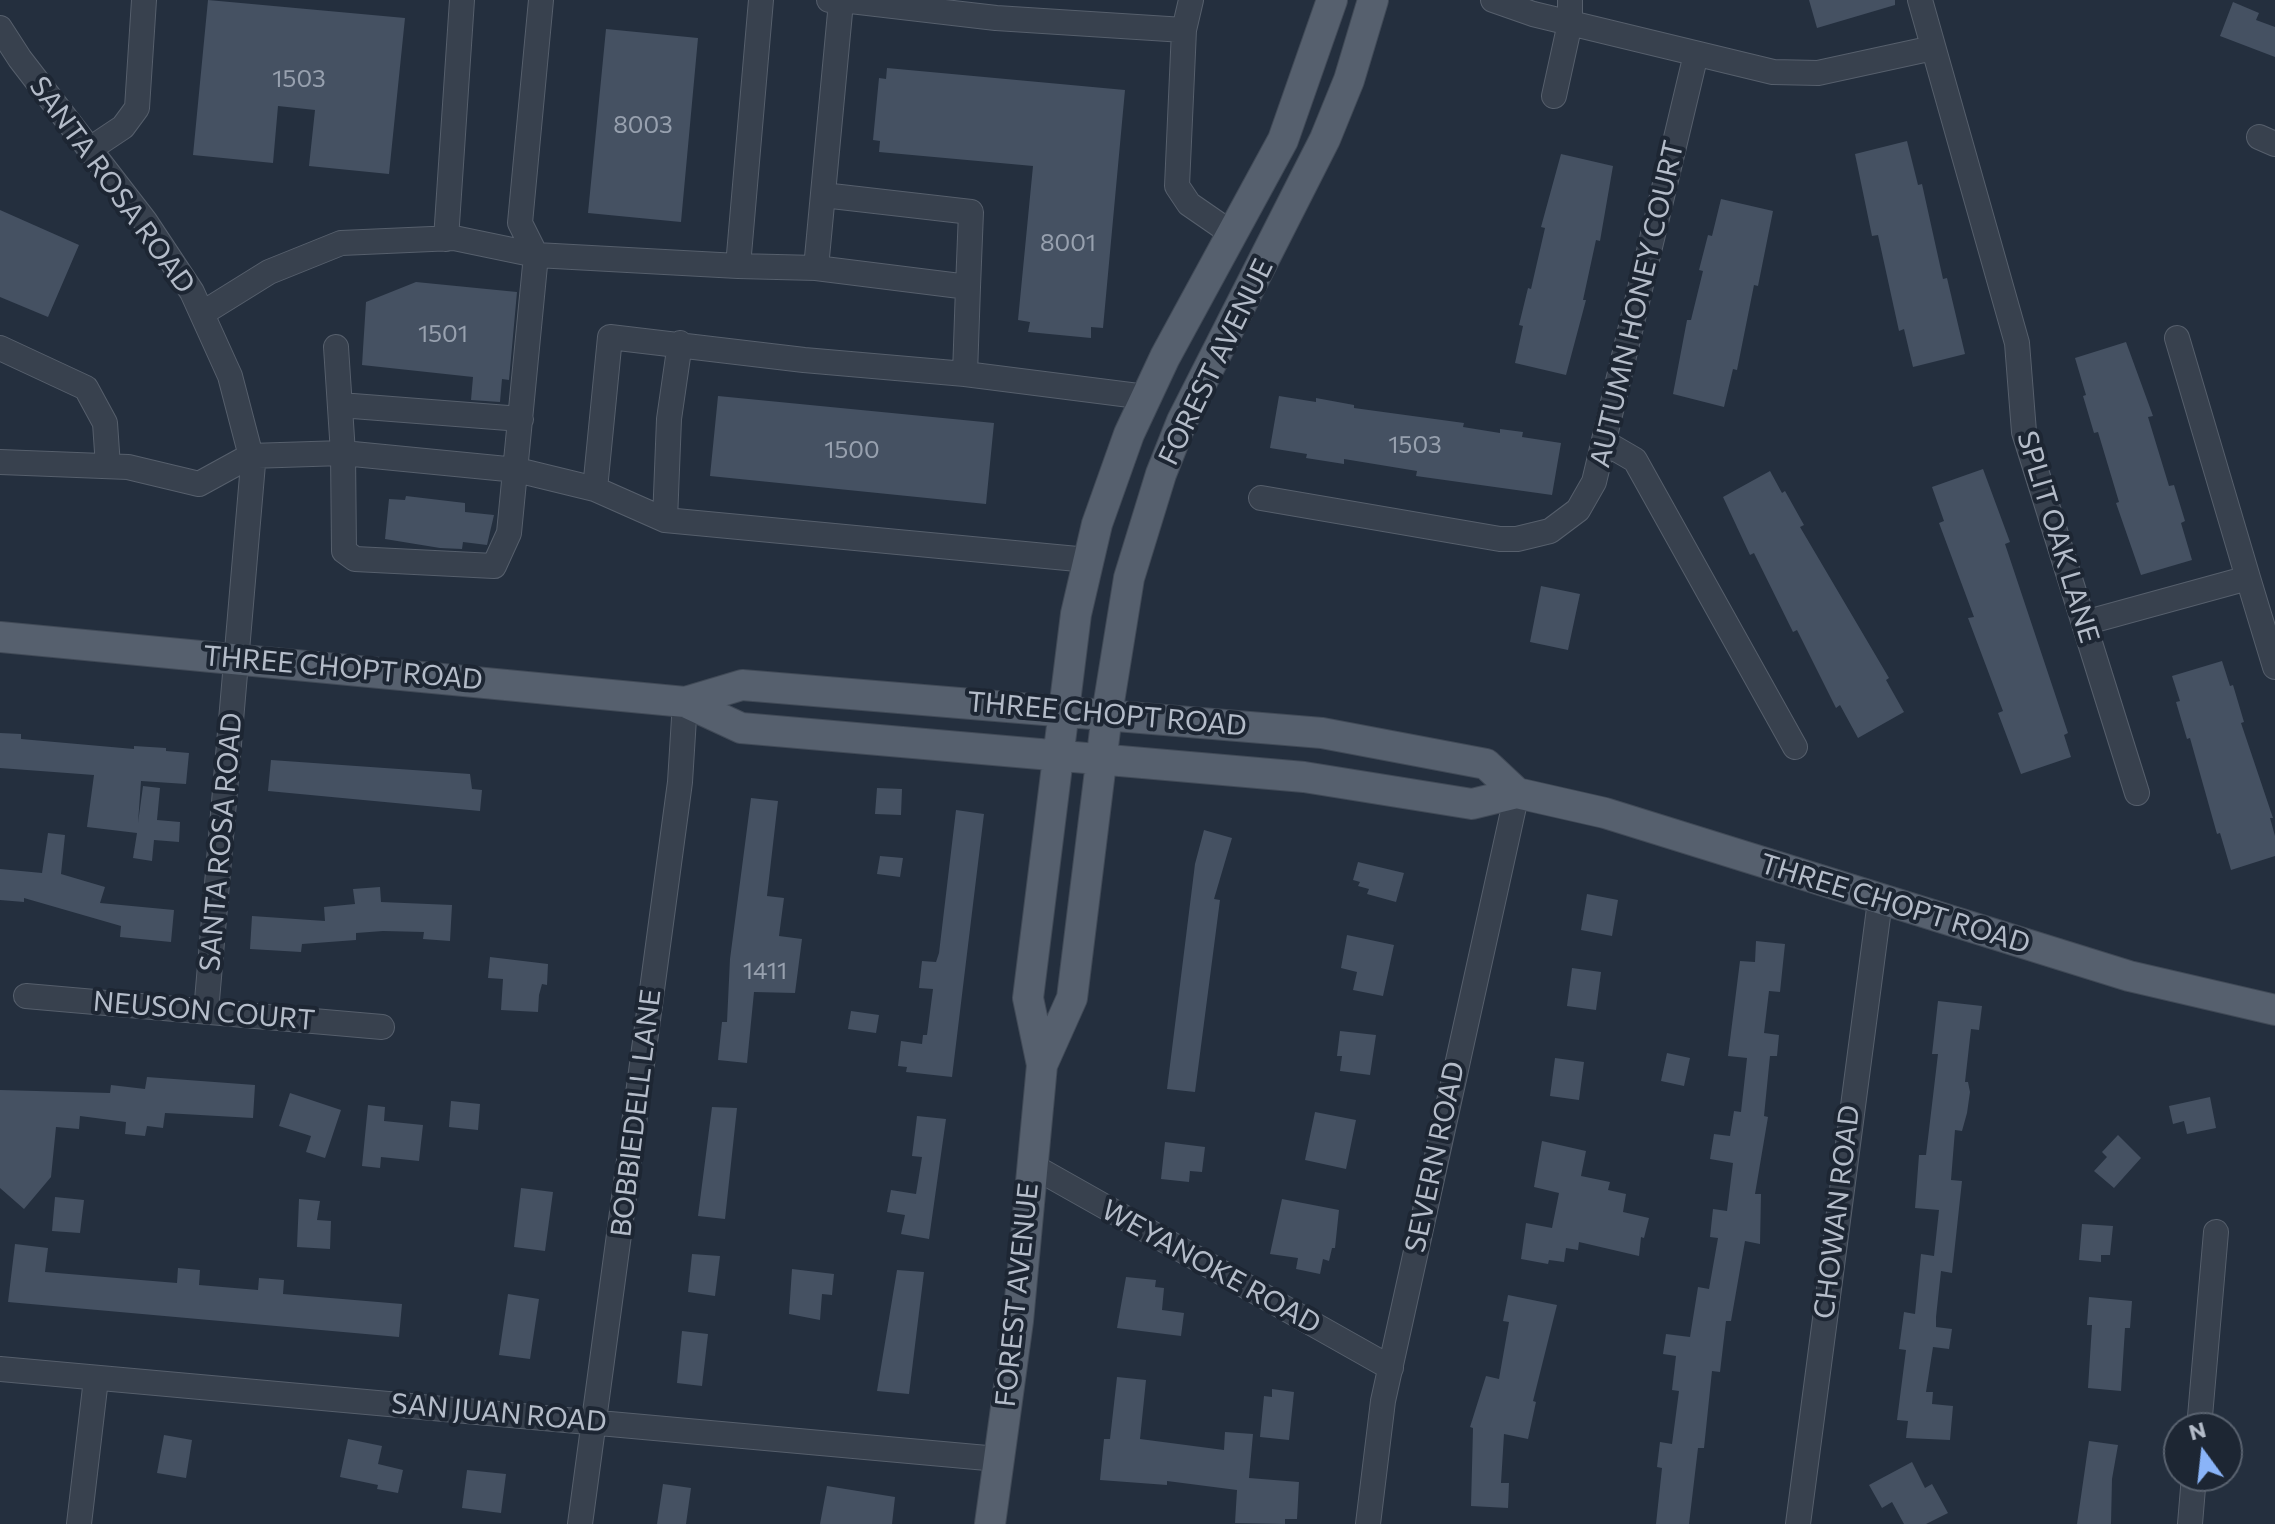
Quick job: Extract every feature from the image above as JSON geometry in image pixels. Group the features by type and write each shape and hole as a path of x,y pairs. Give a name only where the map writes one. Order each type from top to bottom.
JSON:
{"main road":[{"name":"FOREST AVENUE","path":"1042,1065 1028,998 1076,614 1088,560 1111,481 1146,397 1283,140 1332,0"},
{"name":"FOREST AVENUE","path":"990,1524 1018,1321 1042,1065 1072,998 1107,714 1129,578 1161,474 1182,421 1325,139 1349,80 1373,0"},
{"name":"THREE CHOPT ROAD","path":"0,637 685,702 741,728 1304,777 1472,804 1517,793 1605,813 2129,976 2275,1010"},
{"name":"THREE CHOPT ROAD","path":"685,702 742,685 1322,733 1400,745 1486,764 1517,793"}],"street":[{"path":"90,149 123,127 137,108 144,0"},
{"path":"446,239 462,0"},
{"path":"336,347 343,453 344,551 355,559 494,566 509,533 536,255 520,223 541,0"},
{"path":"738,266 761,0"},
{"path":"1191,0 1184,30 1177,186 1189,204 1231,233"},
{"path":"1493,0 1570,12 1696,54 1773,72 1818,73 1933,48"},
{"name":"SPLIT OAK LANE","path":"1920,0 2017,343 2024,432 2137,793"},
{"path":"816,268 837,1 996,18 1184,30"},
{"path":"1554,96 1570,12"},
{"name":"SANTA ROSA ROAD","path":"0,28 20,59 174,261 203,313 230,376 250,456 245,582 206,1012"},
{"name":"AUTUMN HONEY COURT","path":"1261,498 1517,539 1550,531 1578,510 1594,482 1696,54"},
{"path":"823,195 971,212 965,374"},
{"path":"203,313 269,272 341,243 446,239 536,255 816,268 968,287"},
{"path":"595,489 610,337 804,360 965,374 1146,397"},
{"path":"2177,338 2275,667"},
{"path":"665,520 669,419 680,343"},
{"path":"0,348 86,388 105,423 108,466"},
{"path":"340,405 521,419"},
{"path":"1604,442 1635,460 1795,747"},
{"path":"0,462 128,467 199,484 250,456 343,453 517,470 595,489 665,520 1088,560"},
{"path":"2084,623 2248,578"},
{"name":"BOBBIEDELL LANE","path":"580,1524 680,782 685,702"},
{"name":"SEVERN ROAD","path":"1368,1524 1381,1414 1517,793"},
{"name":"CHOWAN ROAD","path":"1798,1524 1880,901"},
{"name":"NEUSON COURT","path":"26,996 382,1027"},
{"name":"WEYANOKE ROAD","path":"1031,1165 1391,1368"},
{"path":"2200,1412 2216,1232"},
{"name":"SAN JUAN ROAD","path":"0,1369 998,1459"},
{"path":"79,1524 96,1379"},
{"path":"2190,1524 2193,1492"}],"building":[{"path":"208,0 405,18 389,174 309,166 315,110 278,106 273,163 193,155"},
{"path":"1809,0 1895,0 1895,5 1817,28"},
{"path":"2233,2 2259,13 2256,20 2275,27 2275,57 2220,36"},
{"path":"606,29 698,38 681,222 588,213"},
{"path":"887,68 1125,90 1103,328 1091,327 1091,338 1028,332 1030,322 1018,320 1033,166 879,152 880,141 873,140 879,78 886,79"},
{"path":"1907,141 1918,185 1922,184 1943,279 1947,278 1965,354 1913,367 1904,329 1899,331 1878,235 1872,236 1855,154"},
{"path":"1561,154 1613,166 1600,241 1596,240 1583,300 1586,300 1566,375 1515,363 1523,326 1519,325 1528,288 1531,289 1545,228 1541,227"},
{"path":"1721,199 1773,211 1737,370 1733,369 1724,407 1673,394 1687,320 1691,320 1703,271 1699,270"},
{"path":"0,210 79,245 48,317 0,297"},
{"path":"416,282 517,292 509,380 502,379 500,402 471,400 473,377 362,365 366,302"},
{"path":"2126,342 2153,416 2148,417 2169,486 2174,485 2185,521 2181,523 2192,560 2141,575 2116,503 2119,502 2098,432 2094,433 2075,358"},
{"path":"718,396 994,423 986,504 710,476"},
{"path":"1279,396 1316,402 1316,398 1354,405 1354,408 1464,423 1463,427 1500,433 1500,429 1523,432 1522,437 1561,443 1552,495 1416,476 1417,471 1344,459 1344,464 1306,458 1307,454 1270,448"},
{"path":"1983,469 2010,542 2005,544 2068,733 2064,735 2071,757 2021,774 1998,713 2003,711 1968,618 1974,617 1939,523 1944,521 1932,487"},
{"path":"1770,471 1804,525 1800,527 1889,678 1886,680 1904,712 1858,738 1840,705 1836,708 1797,630 1793,632 1754,553 1750,555 1723,497"},
{"path":"406,496 465,503 465,512 494,515 487,545 463,542 462,549 440,548 385,539 389,499 405,500"},
{"path":"1541,586 1580,594 1568,650 1530,642"},
{"path":"2222,661 2230,686 2233,685 2244,722 2241,723 2273,818 2270,818 2275,836 2275,856 2231,870 2220,833 2217,834 2190,738 2187,739 2172,676"},
{"path":"0,733 21,734 21,739 134,749 134,746 166,748 166,751 189,753 186,784 141,781 138,823 143,786 160,788 157,820 180,822 179,842 154,840 152,861 133,858 137,833 87,827 94,775 0,768"},
{"path":"271,760 470,774 472,789 482,790 480,811 268,791"},
{"path":"877,788 902,789 901,815 875,814"},
{"path":"751,798 778,801 767,896 784,898 779,936 802,939 795,993 754,992 747,1063 718,1060 722,1022 727,1022 730,959"},
{"path":"956,810 984,814 952,1077 906,1072 907,1067 898,1066 901,1041 922,1044 923,1035 927,1035 933,989 919,988 922,961 936,962 939,953"},
{"path":"1204,830 1232,838 1214,899 1220,900 1195,1092 1167,1089 1195,864"},
{"path":"48,833 65,835 61,874 105,887 100,903 174,910 171,942 120,937 121,926 24,898 24,902 0,900 0,869 42,873"},
{"path":"880,856 903,858 900,877 877,874"},
{"path":"1358,862 1404,873 1396,902 1367,894 1369,889 1358,886 1360,882 1353,880"},
{"path":"380,887 381,902 452,905 450,941 423,939 424,932 383,931 356,933 356,940 302,944 301,952 250,949 252,916 325,921 324,907 355,904 353,889"},
{"path":"1587,894 1618,900 1612,936 1581,930"},
{"path":"1347,935 1394,945 1383,996 1353,990 1357,972 1341,968"},
{"path":"1756,941 1785,944 1780,992 1769,991 1764,1033 1779,1035 1777,1056 1770,1056 1764,1116 1768,1117 1755,1194 1761,1194 1760,1244 1745,1241 1731,1321 1726,1321 1720,1372 1712,1371 1704,1448 1698,1448 1689,1524 1656,1524 1662,1468 1657,1467 1660,1442 1672,1444 1679,1391 1672,1390 1676,1356 1663,1354 1666,1334 1690,1337 1698,1287 1709,1289 1718,1238 1710,1237 1713,1209 1727,1211 1733,1163 1710,1159 1714,1134 1730,1136 1734,1111 1741,1112 1747,1058 1728,1056 1740,961 1755,962"},
{"path":"490,957 548,964 547,985 542,984 538,1012 501,1010 503,979 488,978"},
{"path":"1572,968 1601,972 1596,1010 1567,1006"},
{"path":"1938,1001 1982,1006 1979,1030 1971,1029 1965,1082 1968,1082 1970,1092 1967,1113 1962,1131 1955,1130 1951,1180 1962,1181 1952,1273 1941,1271 1936,1317 1936,1327 1952,1329 1949,1349 1933,1347 1926,1392 1933,1392 1932,1404 1953,1406 1950,1440 1906,1438 1908,1421 1897,1420 1906,1350 1899,1349 1904,1312 1915,1314 1921,1254 1934,1256 1939,1210 1915,1208 1919,1155 1926,1155 1938,1054 1932,1054"},
{"path":"851,1011 879,1015 876,1033 848,1029"},
{"path":"1340,1031 1376,1035 1370,1075 1340,1071 1342,1056 1337,1056"},
{"path":"1667,1053 1690,1058 1684,1086 1661,1081"},
{"path":"1555,1058 1584,1062 1579,1100 1550,1096"},
{"path":"147,1077 255,1085 253,1118 165,1113 163,1128 147,1126 145,1136 125,1134 126,1122 80,1116 79,1129 56,1127 51,1177 24,1209 0,1188 0,1090 110,1093 111,1085 145,1089"},
{"path":"290,1093 341,1110 325,1158 306,1152 311,1136 279,1126"},
{"path":"2210,1097 2216,1128 2187,1134 2184,1121 2173,1124 2169,1106"},
{"path":"451,1101 480,1104 478,1130 449,1127"},
{"path":"368,1105 385,1107 384,1121 423,1125 419,1161 381,1157 380,1168 362,1166"},
{"path":"712,1107 737,1108 725,1219 698,1216"},
{"path":"1315,1112 1356,1120 1346,1169 1305,1160"},
{"path":"917,1116 946,1119 929,1239 901,1234 905,1215 887,1212 891,1190 916,1194 922,1157 912,1156"},
{"path":"2118,1135 2141,1158 2114,1188 2094,1171 2107,1157 2102,1152"},
{"path":"1542,1141 1586,1151 1581,1176 1610,1182 1608,1190 1626,1194 1623,1212 1649,1218 1644,1238 1641,1237 1639,1256 1579,1242 1578,1250 1566,1248 1564,1262 1549,1260 1548,1264 1521,1259 1526,1223 1552,1228 1559,1193 1534,1187"},
{"path":"1165,1142 1205,1147 1202,1172 1190,1171 1189,1182 1161,1179"},
{"path":"521,1188 553,1192 545,1251 514,1247"},
{"path":"55,1197 84,1200 80,1233 52,1231"},
{"path":"299,1199 320,1201 317,1220 331,1221 330,1249 297,1247"},
{"path":"1282,1199 1339,1210 1335,1248 1332,1248 1329,1261 1323,1259 1320,1274 1296,1269 1298,1258 1270,1254"},
{"path":"2082,1224 2113,1226 2110,1255 2101,1255 2101,1262 2079,1260"},
{"path":"15,1244 48,1248 45,1272 177,1283 178,1268 200,1270 199,1285 258,1290 259,1278 284,1280 283,1294 402,1304 399,1337 8,1302"},
{"path":"692,1254 720,1256 715,1296 688,1292"},
{"path":"792,1269 834,1274 832,1295 822,1294 820,1320 789,1314"},
{"path":"897,1270 924,1272 909,1394 877,1391"},
{"path":"1126,1277 1156,1280 1155,1287 1164,1288 1162,1310 1184,1313 1181,1336 1117,1328"},
{"path":"508,1294 539,1299 530,1359 499,1355"},
{"path":"1508,1295 1557,1305 1533,1401 1536,1402 1528,1439 1504,1434 1501,1483 1509,1483 1508,1508 1471,1506 1473,1428 1470,1427 1486,1376 1499,1379 1509,1322 1503,1321"},
{"path":"2089,1297 2132,1301 2130,1328 2125,1328 2121,1391 2088,1388 2092,1325 2087,1325"},
{"path":"682,1331 708,1334 702,1386 677,1383"},
{"path":"1117,1377 1146,1380 1140,1439 1224,1450 1225,1432 1253,1434 1249,1478 1299,1482 1297,1519 1285,1519 1285,1524 1235,1523 1237,1490 1167,1481 1167,1485 1100,1480 1104,1439 1110,1439"},
{"path":"1272,1389 1294,1392 1289,1440 1260,1437 1264,1396 1272,1397"},
{"path":"164,1435 192,1440 186,1478 157,1473"},
{"path":"348,1439 382,1446 378,1464 403,1470 398,1493 340,1477"},
{"path":"2089,1441 2118,1445 2112,1479 2111,1524 2077,1524"},
{"path":"1912,1462 1925,1488 1932,1484 1948,1513 1926,1524 1904,1524 1892,1502 1882,1508 1869,1485"},
{"path":"467,1470 506,1474 501,1513 462,1508"},
{"path":"663,1484 691,1488 686,1524 657,1524"},
{"path":"827,1486 895,1497 892,1524 820,1524"}]}
